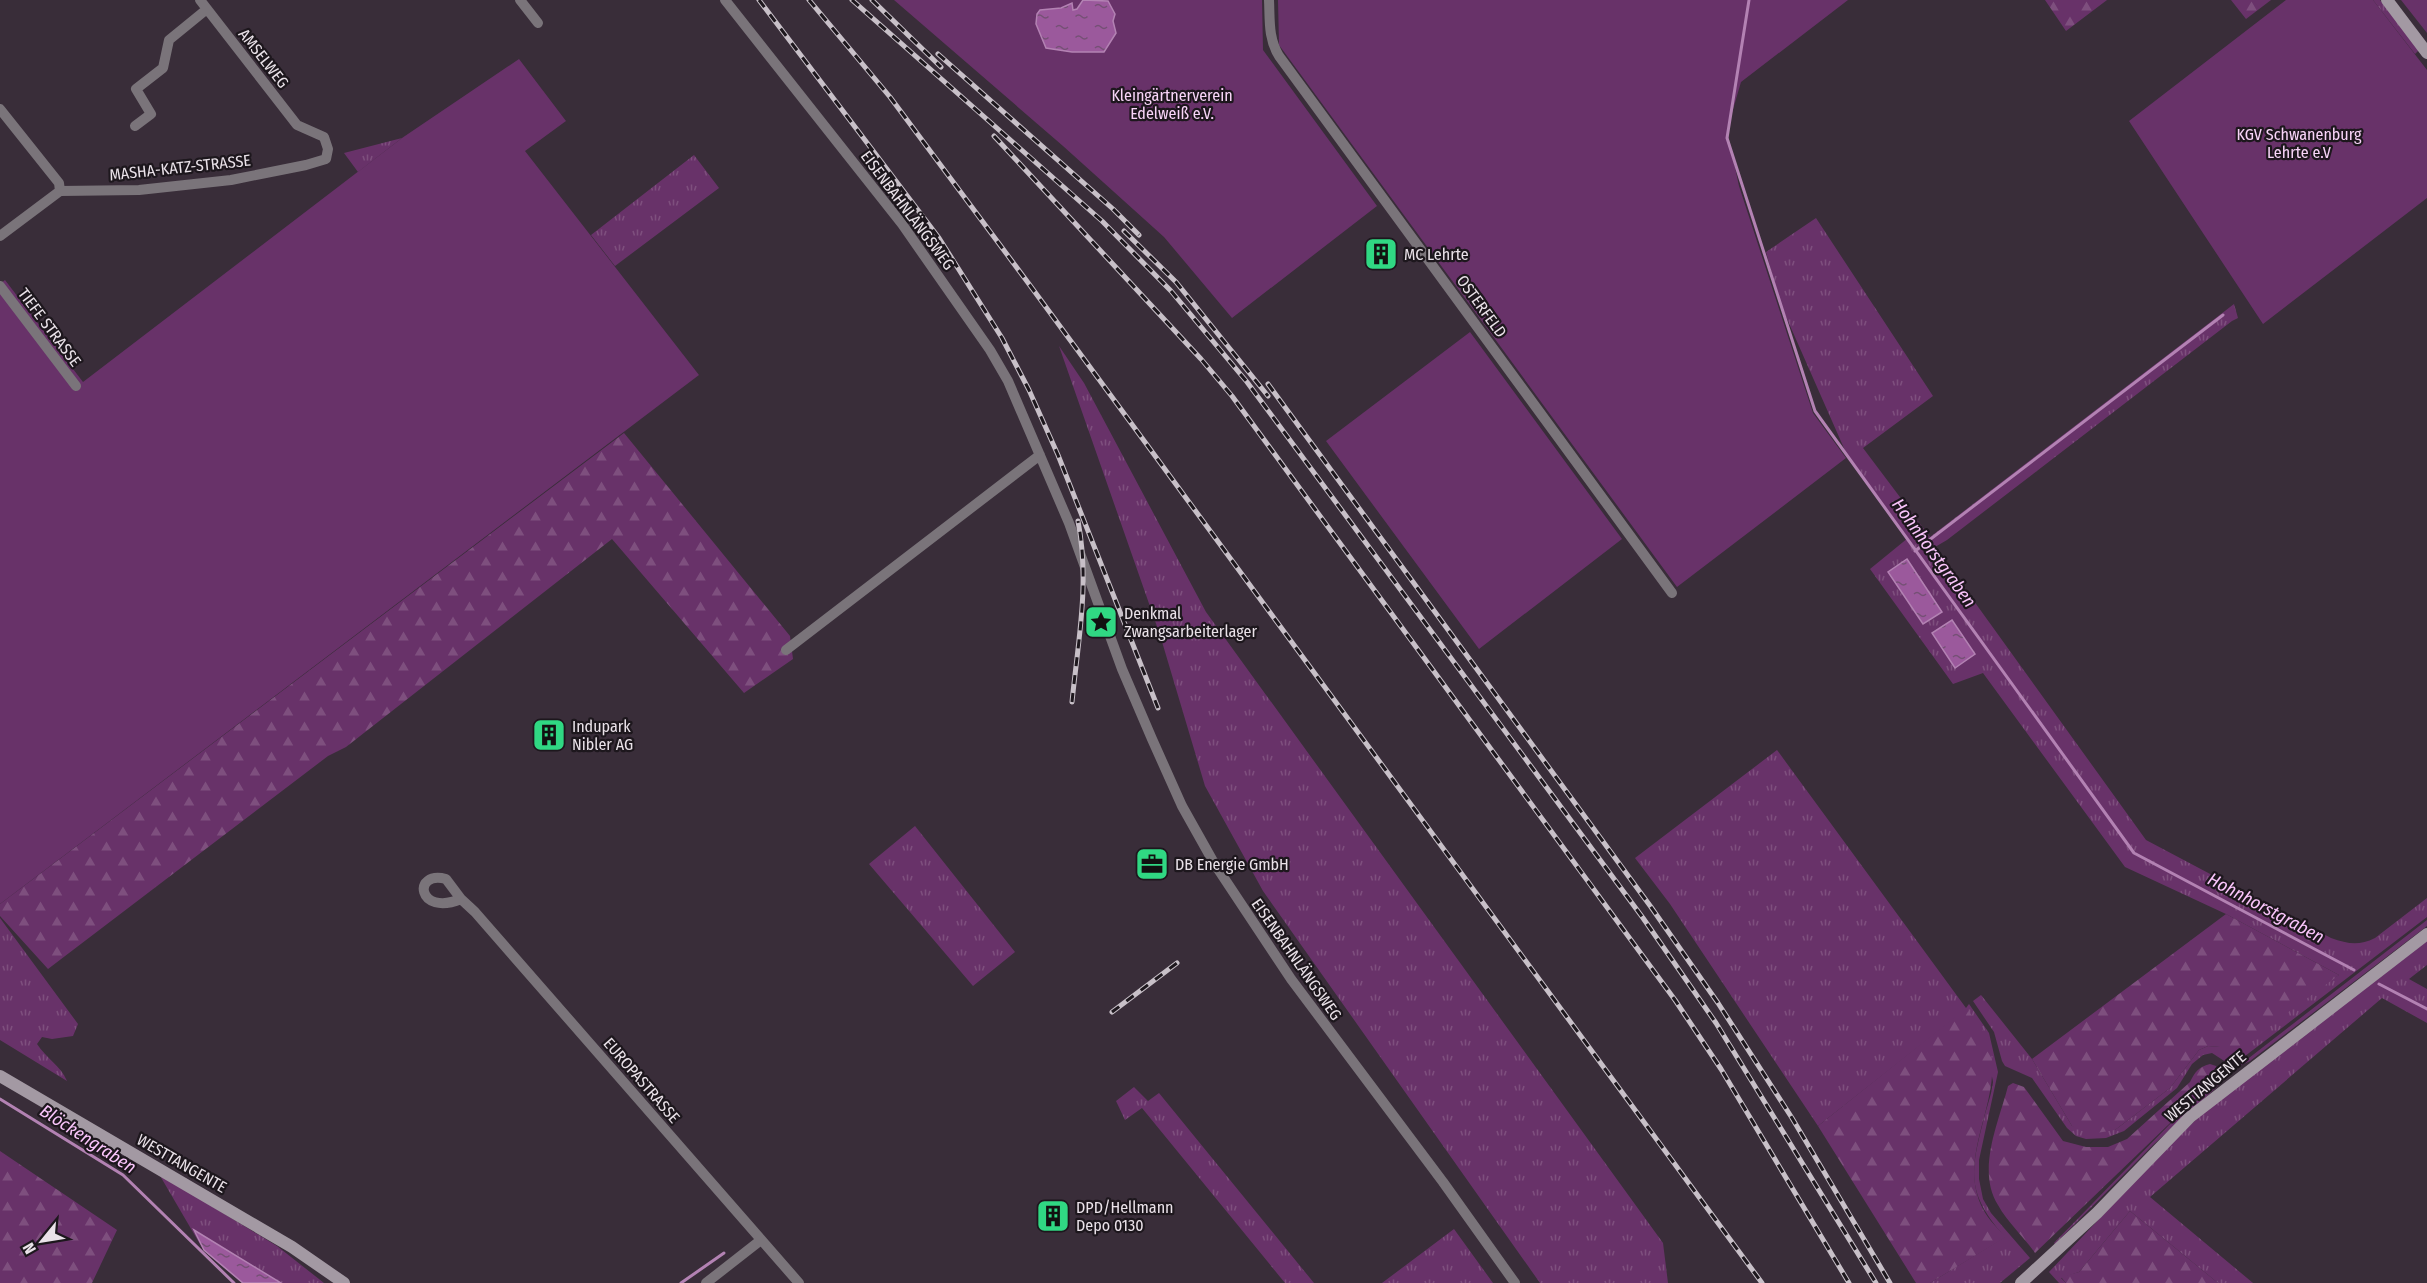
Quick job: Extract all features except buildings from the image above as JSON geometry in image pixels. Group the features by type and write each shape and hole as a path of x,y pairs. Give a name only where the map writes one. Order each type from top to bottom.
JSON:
{"main road":[{"path":"2387,0 2427,53"},
{"name":"WESTTANGENTE","path":"2024,1281 2197,1111 2427,933"},
{"name":"WESTTANGENTE","path":"0,1076 292,1247 344,1283"}],"street":[{"path":"520,0 538,23"},
{"name":"EISENBAHNLÄNGSWEG","path":"725,0 902,224 1008,381 1069,523 1126,680 1182,806 1214,863 1291,979 1443,1182 1515,1283"},
{"name":"OSTERFELD","path":"1269,0 1272,45 1279,56 1672,593"},
{"name":"AMSELWEG","path":"135,126 151,114 136,89 163,68 169,40 203,5 297,125"},
{"path":"0,109 59,183 60,191 0,236"},
{"name":"MASHA-KATZ-STRASSE","path":"60,191 139,190 231,180 326,159 328,149 324,137 297,125"},
{"name":"TIEFE STRASSE","path":"0,286 76,386"},
{"path":"786,650 1040,455"},
{"name":"EUROPASTRASSE","path":"460,899 475,912 799,1283"},
{"path":"706,1283 761,1240"}],"green space":[{"name":"Kleingärtnerverein Edelweiß e.V.","path":"894,0 1262,0 1263,50 1377,206 1232,318 1164,237"},
{"path":"1278,0 1848,0 1741,82 1727,130 1739,186 1813,413 1846,458 1677,587 1279,45"},
{"path":"2045,0 2107,0 2066,31"},
{"path":"2231,0 2271,0 2246,19"},
{"name":"KGV Schwanenburg Lehrte e.V","path":"2286,0 2373,0 2427,70 2427,198 2263,324 2129,121"},
{"path":"2373,0 2380,0 2419,50 2415,54"},
{"path":"2401,0 2427,0 2427,33"},
{"path":"519,59 566,121 525,151 699,375 0,904 0,284 5,280 83,382 402,138"},
{"path":"402,138 358,172 344,153"},
{"path":"694,155 719,188 615,266 591,235"},
{"path":"1816,218 1933,396 1863,448 1930,537 2234,304 2238,318 1935,547 2146,840 2331,938 2343,942 2359,943 2375,938 2427,898 2427,917 2232,1066 2212,1053 2203,1055 2192,1064 2177,1088 2124,1131 2106,1138 2086,1139 2076,1136 2067,1128 2032,1078 2005,1066 1994,1032 1973,1001 1981,995 2032,1059 2072,1126 2115,1130 2170,1088 2199,1050 2208,1046 2220,1047 2339,975 2226,914 2125,867 1983,673 1953,684 1870,569 1908,538 1847,455 1780,303 1766,252"},
{"path":"1470,332 1622,539 1479,649 1326,441"},
{"path":"1059,346 1084,383 1206,612 1663,1243 1668,1283 1540,1283 1263,891 1205,786 1160,635"},
{"path":"624,433 790,636 793,659 744,693 612,539 346,747 328,756 48,969 0,916 0,904"},
{"path":"1777,750 1966,1008 1969,1004 1989,1033 1998,1072 1979,1160 1979,1179 1983,1199 1991,1213 2030,1258 2000,1283 1930,1283 2005,1237 1983,1206 1974,1179 1976,1150 1993,1082 1966,1009 1818,1126 1670,904 1635,858"},
{"path":"915,826 1015,952 973,986 869,864"},
{"path":"2226,914 2339,975 2234,1052 2208,1046 2199,1050 2170,1088 2115,1130 2090,1134 2072,1126 2032,1059"},
{"path":"0,918 78,1024 73,1036 52,1039 42,1037 37,1044 67,1081 0,1040"},
{"path":"2427,920 2427,926 2250,1061 2236,1068"},
{"path":"2427,939 2427,965 2409,979 2427,989 2427,1023 2382,998 2150,1197 2253,1283 2218,1283 2130,1211 2079,1272 2061,1278 2066,1283 2059,1283 2049,1272 2172,1142 2202,1114"},
{"path":"1966,1008 1985,1034 1991,1056 1992,1078 1974,1166 1976,1187 1985,1213 2006,1237 1930,1283 1916,1283 1818,1126"},
{"path":"2210,1064 2216,1066 2220,1075 2035,1253 1998,1205 1989,1177 1991,1146 2008,1086 2013,1083 2024,1087 2063,1141 2086,1147 2108,1147 2127,1139 2190,1082 2197,1070"},
{"path":"2220,1081 2216,1088 2153,1145 2054,1243 2169,1125"},
{"path":"1134,1087 1148,1101 1159,1093 1314,1283 1285,1283 1142,1108 1125,1120 1116,1101"},
{"path":"0,1151 117,1230 92,1283 0,1283"},
{"path":"159,1174 277,1246 324,1283 242,1283 204,1251"},
{"path":"2130,1211 2218,1283 2066,1283 2061,1277 2079,1272"},
{"path":"1454,1229 1493,1283 1382,1283"}],"water":[{"path":"1083,0 1108,1 1115,14 1113,21 1116,33 1104,52 1072,52 1046,48 1036,24 1040,10 1061,8 1072,3 1073,10 1077,9"},
{"path":"1907,559 1942,612 1923,624 1888,572"},
{"path":"1952,620 1975,654 1955,668 1932,633"},
{"path":"194,1230 281,1283 243,1283 204,1250"}],"waterway":[{"name":"Hohnhorstgraben","path":"1749,0 1727,138 1815,411 2134,853 2354,970"},
{"path":"1915,551 2223,315"},
{"name":"Hohnhorstgraben","path":"2379,984 2427,1009"},
{"name":"Blöckengraben","path":"0,1099 123,1175 234,1283"},
{"path":"681,1283 724,1253"}],"railway":[{"path":"759,0 939,238 1002,338 1029,390 1058,455 1158,708"},
{"path":"809,0 890,97 1029,284 1762,1283"},
{"path":"852,0 1102,221 1171,291 1247,382 1643,918 1716,1023 1876,1283"},
{"path":"872,0 941,67"},
{"path":"938,54 1113,209 1139,235"},
{"path":"994,136 1201,359 1232,396 1675,1000 1721,1069 1849,1283"},
{"path":"1124,231 1176,282 1268,396"},
{"path":"1268,384 1651,907 1718,1003 1792,1118 1890,1283"},
{"path":"1072,702 1083,589 1078,521"},
{"path":"1112,1012 1177,963"}],"place":[{"name":"MC Lehrte","path":"1381,254"},
{"name":"Denkmal Zwangsarbeiterlager","path":"1101,622"},
{"name":"Indupark Nibler AG","path":"549,735"},
{"name":"DB Energie GmbH","path":"1152,864"},
{"name":"DPD/Hellmann Depo 0130","path":"1053,1216"}]}
